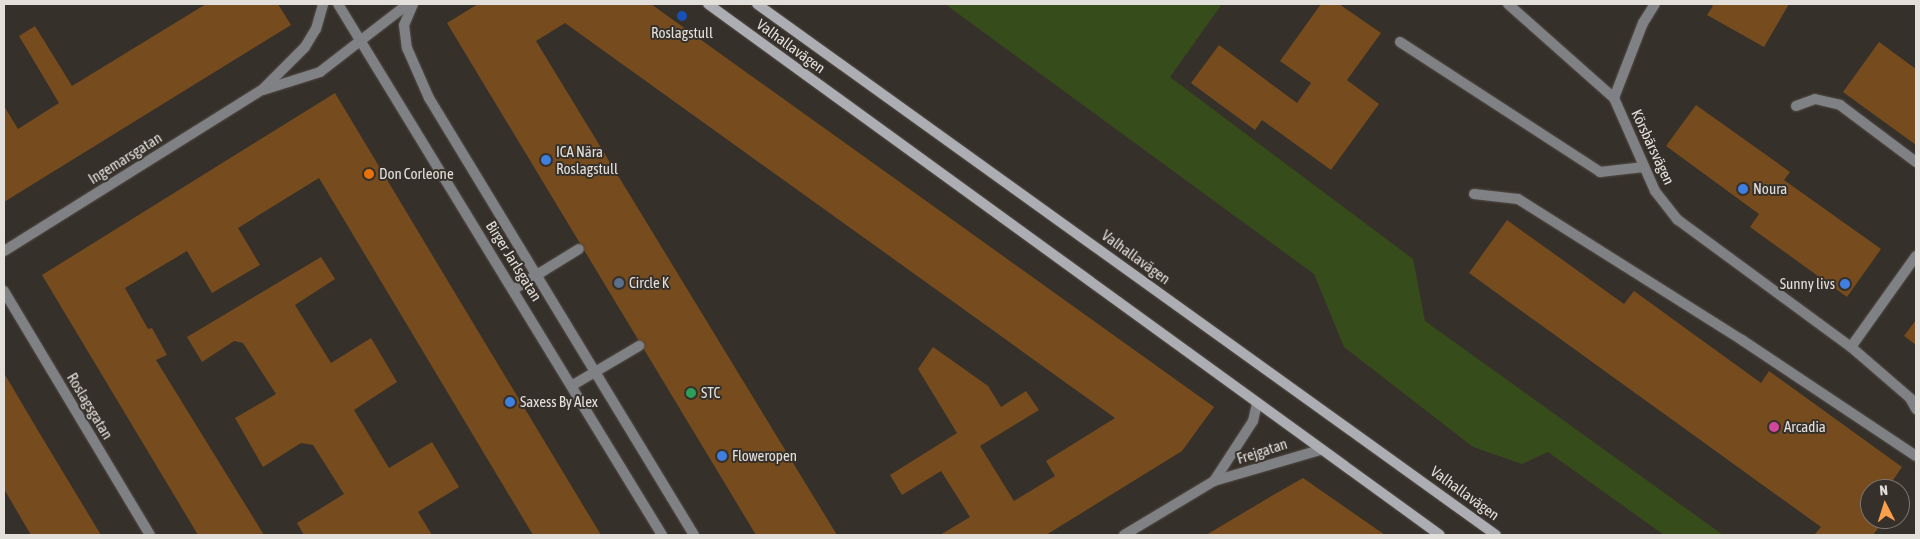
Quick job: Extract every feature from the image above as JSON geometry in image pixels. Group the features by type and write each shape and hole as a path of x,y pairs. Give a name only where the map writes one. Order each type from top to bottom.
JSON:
{"main road":[{"name":"Valhallavägen","path":"708,4 1320,450 1440,535"},
{"name":"Valhallavägen","path":"757,4 1496,535"}],"street":[{"name":"Ingemarsgatan","path":"4,251 262,90 305,47 316,29 323,4"},
{"name":"Birger Jarlsgatan","path":"338,4 514,289 662,535"},
{"name":"Ingemarsgatan","path":"262,90 320,72 408,4"},
{"name":"Birger Jarlsgatan","path":"413,4 404,25 412,65 694,535"},
{"name":"Körsbärsvägen","path":"1508,4 1614,98 1655,191 1678,220 1851,347 1910,398 1916,409"},
{"path":"1614,98 1643,23 1654,4"},
{"path":"1400,42 1600,172 1644,167"},
{"path":"1796,106 1815,99 1840,105 1916,162"},
{"path":"1474,194 1518,199 1742,340 1916,456"},
{"path":"514,289 579,250"},
{"path":"1851,347 1916,256"},
{"name":"Roslagsgatan","path":"4,291 150,535"},
{"path":"573,386 639,346"},
{"name":"Frejgatan","path":"1214,481 1253,421 1257,404"},
{"name":"Frejgatan","path":"1124,535 1214,481 1320,450"}],"green space":[{"path":"945,4 1222,4 1170,77 1413,259 1425,321 1723,535 1664,535 1548,452 1522,464 1473,447 1344,347 1314,274"}],"building":[{"path":"206,4 278,4 291,25 4,202 4,106 18,129 59,103 19,36 35,26 72,86"},
{"path":"478,4 651,4 1214,407 1182,451 1046,535 940,535 970,517 941,471 902,495 890,475 957,433 918,369 933,347 988,386 1001,407 1026,391 1039,410 980,446 1014,501 1055,476 1046,461 1115,418 565,23 536,41 837,535 756,535 447,23"},
{"path":"1321,4 1339,4 1381,33 1347,80 1379,104 1331,170 1262,120 1255,130 1191,83 1219,45 1297,103 1311,83 1280,61"},
{"path":"1709,4 1789,4 1764,47 1707,15 1713,6"},
{"path":"1879,42 1916,69 1916,145 1843,92"},
{"path":"335,93 601,535 533,535 319,178 238,228 260,265 212,293 187,251 125,288 148,329 152,328 167,355 156,360 264,535 198,535 42,275"},
{"path":"1696,105 1790,172 1784,180 1881,249 1847,297 1750,227 1759,214 1666,146"},
{"path":"1507,220 1624,304 1634,291 1761,383 1769,371 1902,467 1894,479 1860,479 1860,529 1878,529 1873,535 1814,535 1821,527 1469,273"},
{"path":"321,257 335,279 295,305 331,363 371,338 397,382 354,410 389,468 432,442 459,487 418,512 432,535 304,535 297,523 344,494 313,445 301,443 263,467 235,418 276,394 243,343 234,341 202,362 187,337"},
{"path":"1916,320 1916,345 1904,336"},
{"path":"4,373 101,535 31,535 4,489"},
{"path":"1303,478 1385,535 1206,535 1275,494"}],"place":[{"name":"Roslagstull","path":"682,16"},
{"name":"ICA Nära Roslagstull","path":"546,160"},
{"name":"Don Corleone","path":"369,174"},
{"name":"Noura","path":"1743,189"},
{"name":"Circle K","path":"619,283"},
{"name":"Sunny livs","path":"1845,284"},
{"name":"STC","path":"691,393"},
{"name":"Saxess By Alex","path":"510,402"},
{"name":"Arcadia","path":"1774,427"},
{"name":"Floweropen","path":"722,456"}]}
